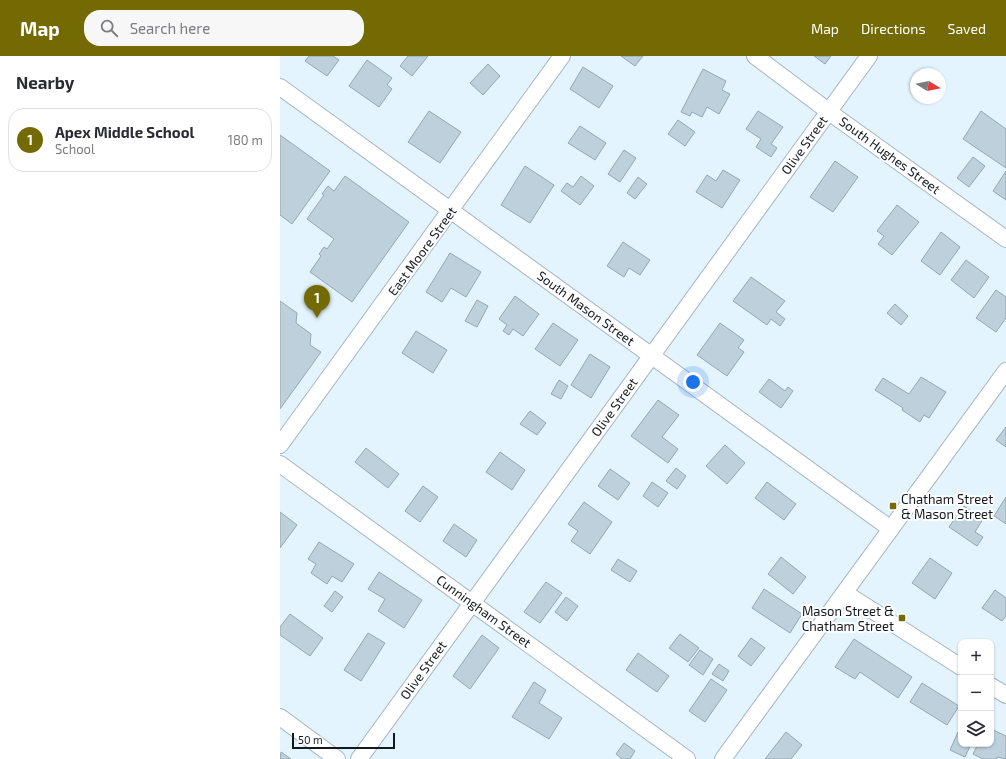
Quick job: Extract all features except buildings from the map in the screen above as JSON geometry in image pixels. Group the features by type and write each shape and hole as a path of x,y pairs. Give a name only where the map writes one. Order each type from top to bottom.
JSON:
{"street":[{"name":"East Moore Street","path":"280,445 562,56"},
{"name":"South Hughes Street","path":"755,56 1006,239"},
{"name":"Olive Street","path":"359,759 471,602 869,56"},
{"name":"South Mason Street","path":"280,87 891,529"},
{"path":"722,759 845,593 1006,371"},
{"name":"Cunningham Street","path":"280,464 687,759"},
{"path":"845,593 958,665"},
{"path":"994,688 1006,695"},
{"path":"280,717 337,759"}],"place":[{"name":"Apex Middle School","path":"317,318"},
{"name":"Chatham Street & Mason Street","path":"893,506"},
{"name":"Mason Street & Chatham Street","path":"902,618"}]}
